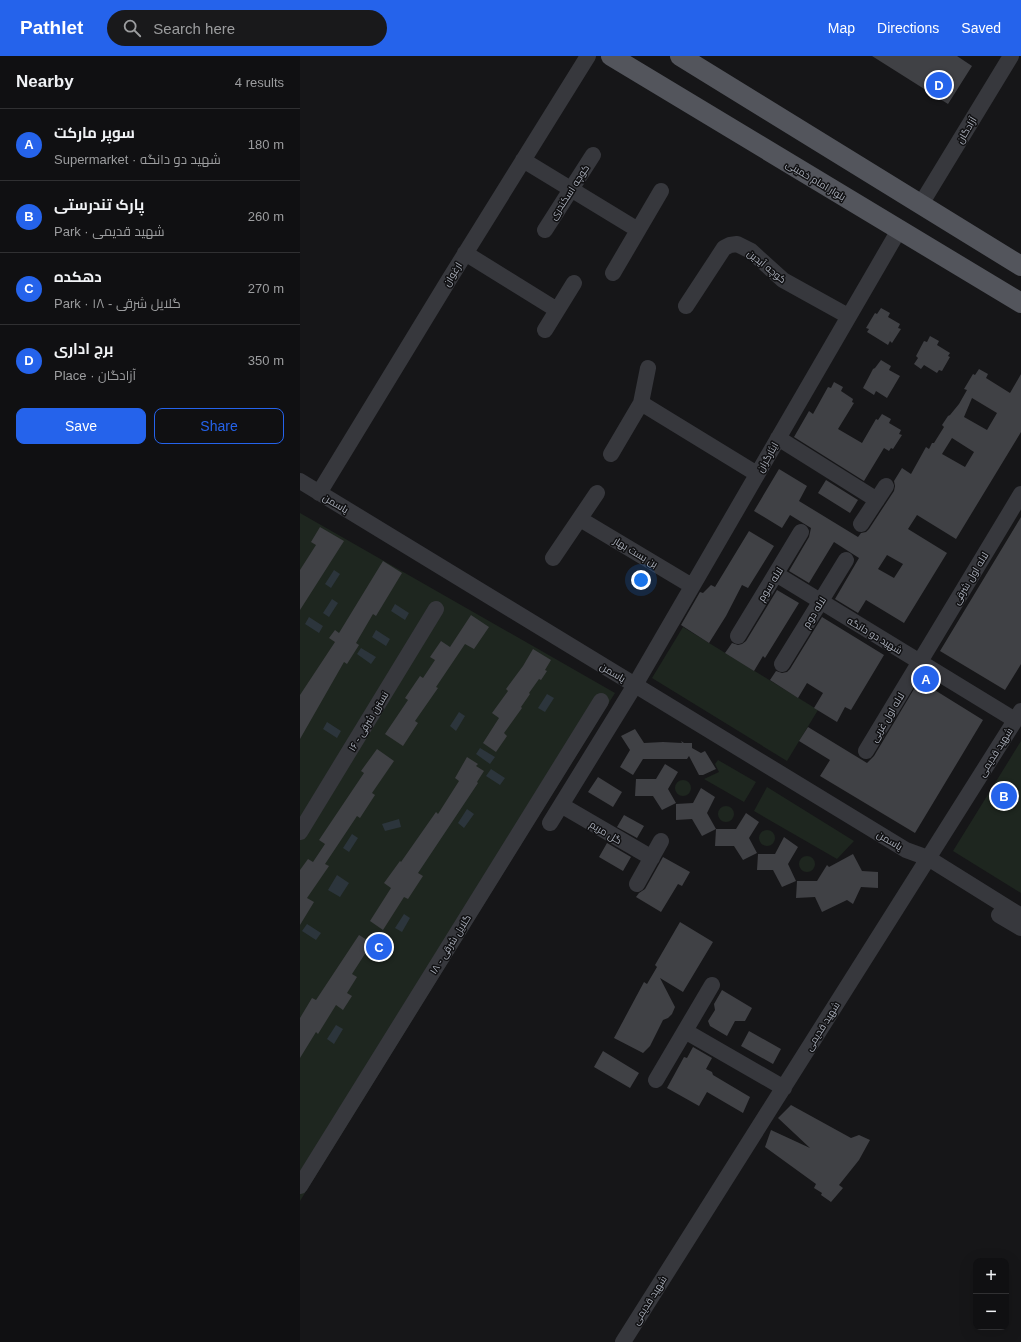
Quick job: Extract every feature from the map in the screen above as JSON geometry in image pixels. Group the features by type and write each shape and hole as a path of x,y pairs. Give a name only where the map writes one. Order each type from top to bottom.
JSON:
{"main road":[{"name":"بلوار امام خمینی","path":"612,56 1021,303"},
{"path":"680,56 1021,266"}],"street":[{"name":"ارغوان","path":"319,493 465,253 588,56"},
{"name":"آزادگان","path":"921,204 1011,56"},
{"name":"کوچه اسکندری","path":"545,230 593,155"},
{"path":"523,160 638,230"},
{"path":"613,273 661,191"},
{"name":"ایثارگران","path":"550,823 635,685 899,230"},
{"name":"کوچه آیدین","path":"686,306 724,248 737,244 751,251 782,280 848,316"},
{"path":"465,253 557,310"},
{"path":"545,330 574,283"},
{"path":"611,454 641,403 648,368"},
{"path":"641,403 757,474"},
{"path":"778,438 877,500"},
{"name":"یاسمن","path":"300,481 906,850 1021,928"},
{"path":"861,524 886,486"},
{"path":"553,558 597,493"},
{"name":"لاله اول شرقی","path":"920,662 1021,494"},
{"name":"بن بست بهار","path":"580,518 692,586"},
{"name":"لاله سوم","path":"738,636 801,532"},
{"name":"لاله دوم","path":"782,664 846,560"},
{"name":"شهید دو دانگه","path":"776,574 920,662 1018,715"},
{"name":"نسترن شرقی - ۱۶","path":"300,832 436,609"},
{"name":"لاله اول غربی","path":"866,751 920,662"},
{"name":"گلایل شرقی - ۱۸","path":"300,1186 601,701"},
{"name":"شهید قدیمی","path":"623,1342 1018,715"},
{"name":"گل مریم","path":"561,805 652,858"},
{"path":"637,884 661,841"},
{"name":"یاسمن","path":"925,862 1021,916"},
{"path":"656,1080 712,984"},
{"path":"685,1031 784,1088"}],"shaded area":[{"path":"300,513 615,693 300,1201"},
{"path":"334,570 340,574 331,588 325,584"},
{"path":"332,599 338,603 329,617 323,613"},
{"path":"395,604 409,613 405,620 391,611"},
{"path":"309,617 323,626 319,633 305,624"},
{"path":"683,627 818,710 787,761 652,678"},
{"path":"376,630 390,639 386,646 372,637"},
{"path":"361,648 376,657 371,664 357,654"},
{"path":"547,694 554,698 545,712 538,708"},
{"path":"459,712 465,716 456,731 450,726"},
{"path":"327,722 341,731 337,738 323,729"},
{"path":"1021,741 1021,893 953,851"},
{"path":"480,748 495,757 490,764 476,754"},
{"path":"718,760 756,782 744,802 704,779 719,772 715,764"},
{"path":"491,769 505,778 500,785 486,776"},
{"path":"680,780 686,780 691,785 689,794 686,796 680,796 675,791 675,785"},
{"path":"767,787 854,841 837,859 754,811"},
{"path":"723,806 729,806 734,811 732,820 729,822 723,822 718,817 718,811"},
{"path":"467,809 474,814 464,828 458,823"},
{"path":"399,819 401,827 385,831 382,824"},
{"path":"764,830 770,830 775,835 773,844 770,846 764,846 759,841 759,835"},
{"path":"352,834 358,838 349,852 343,848"},
{"path":"804,856 810,856 815,861 813,870 810,872 804,872 799,867 799,861"},
{"path":"337,875 349,883 340,897 328,890"},
{"path":"404,914 410,918 402,932 395,928"},
{"path":"307,924 321,933 316,940 302,931"},
{"path":"336,1025 343,1029 334,1044 327,1039"}],"building":[{"path":"872,56 957,56 972,66 948,104"},
{"path":"881,308 890,313 888,317 900,324 898,328 901,329 892,343 890,341 888,345 867,332 869,329 866,328 875,313 877,314"},
{"path":"930,336 939,341 937,345 950,353 948,356 950,357 942,371 939,370 937,373 924,365 921,369 914,364 918,358 916,356 924,341 927,342"},
{"path":"881,360 891,366 889,370 900,376 887,398 876,391 874,395 863,388 873,369"},
{"path":"979,369 988,374 986,378 1010,393 1021,374 1021,432 956,539 917,515 908,529 947,553 904,623 866,600 858,613 835,599 859,558 834,542 809,583 789,571 809,537 811,528 790,515 782,528 754,511 779,469 807,486 799,501 858,537 861,533 866,532 869,529 894,491 894,481 902,468 911,474 926,447 929,449 932,443 934,443 944,427 942,425 959,404 967,390 964,389 973,374 975,375","holes":["972,398 997,413 987,430 964,417","952,438 974,452 965,467 942,454","887,555 903,564 894,578 878,569"]},
{"path":"834,382 843,387 841,391 853,399 852,402 854,403 838,429 862,443 876,419 878,420 882,414 891,419 889,423 901,430 899,434 902,435 893,449 891,448 889,451 884,448 864,481 794,437 809,411 813,414 828,387 831,388"},
{"path":"826,480 858,500 850,513 818,493"},
{"path":"1021,517 1021,664 1005,690 940,651"},
{"path":"320,527 344,541 300,610 300,570 316,545 311,542"},
{"path":"749,531 774,546 748,588 742,585 726,616 709,643 681,625 700,592 703,593 711,585 715,587"},
{"path":"383,561 402,573 376,616 373,614 356,643 359,645 347,664 344,662 300,739 300,695 335,642 329,638 335,630 339,633"},
{"path":"777,590 799,603 765,658 763,656 754,671 725,653 732,643 738,645 746,641"},
{"path":"471,615 489,627 474,649 465,644 436,687 438,688 415,721 418,723 403,746 385,734 408,700 405,698 420,676 423,678 435,660 430,657 441,641 450,647"},
{"path":"822,617 884,655 851,710 845,707 837,722 814,708 823,693 807,683 798,698 770,680 776,671 782,673 787,672 790,669"},
{"path":"533,649 551,660 545,670 547,671 529,693 530,694 521,707 522,708 504,733 507,736 496,752 483,743 499,718 492,713 508,691 506,689 523,666"},
{"path":"917,684 925,684 983,720 915,833 820,776 830,760 799,741 808,727 867,763 874,756"},
{"path":"635,729 644,743 682,743 681,741 684,743 692,743 692,748 701,753 705,751 716,769 703,775 699,775 689,756 687,759 643,759 633,775 620,767 630,750 621,736"},
{"path":"377,749 394,761 372,793 375,795 360,818 357,816 325,864 329,866 307,898 314,902 300,925 300,870 308,859 313,862 325,844 319,840 364,773 361,771"},
{"path":"467,757 478,764 476,766 484,771 477,782 478,783 418,873 423,876 408,899 404,897 383,930 370,921 391,888 384,883 400,861 401,862 436,812 438,814 459,781 455,778"},
{"path":"665,764 678,772 668,789 676,803 662,810 653,796 635,796 636,779 656,779"},
{"path":"598,777 622,792 613,807 588,792"},
{"path":"701,788 715,797 707,813 716,829 702,836 692,819 676,820 676,804 693,803"},
{"path":"746,813 759,822 749,838 757,853 743,860 734,846 715,846 716,829 736,829"},
{"path":"624,815 644,826 637,838 617,827"},
{"path":"784,837 798,847 788,864 796,881 782,887 773,870 757,870 758,854 775,854"},
{"path":"607,843 631,857 623,871 599,857"},
{"path":"853,854 862,871 878,872 878,888 861,887 853,904 847,900 822,912 815,897 796,898 797,881 817,881 827,865 829,867"},
{"path":"663,857 690,872 682,886 678,884 661,912 636,897 645,889"},
{"path":"680,922 713,942 683,992 660,978 675,1007 672,1014 663,1020 650,1046 643,1053 614,1038 644,982 647,984 657,967 655,965"},
{"path":"359,935 372,943 352,974 357,977 347,993 352,996 343,1010 336,1005 318,1034 316,1032 300,1058 300,1018 312,998 316,1000"},
{"path":"722,990 752,1008 745,1021 735,1021 727,1036 710,1026 708,1021 715,1010 714,1004"},
{"path":"749,1031 781,1049 773,1064 741,1046"},
{"path":"693,1047 712,1058 706,1069 712,1072 713,1075 750,1097 743,1113 707,1092 699,1106 667,1088 684,1057 687,1058"},
{"path":"603,1051 639,1073 630,1088 594,1067"},
{"path":"791,1105 851,1138 859,1135 870,1140 859,1160 839,1185 843,1188 831,1202 821,1195 822,1193 814,1188 816,1184 765,1147 771,1130 810,1148 778,1118"}],"place":[{"name":"برج اداری","path":"939,85"},
{"name":"سوپر مارکت","path":"926,679"},
{"name":"پارک تندرستی","path":"1004,796"},
{"name":"دهکده","path":"379,947"}]}
